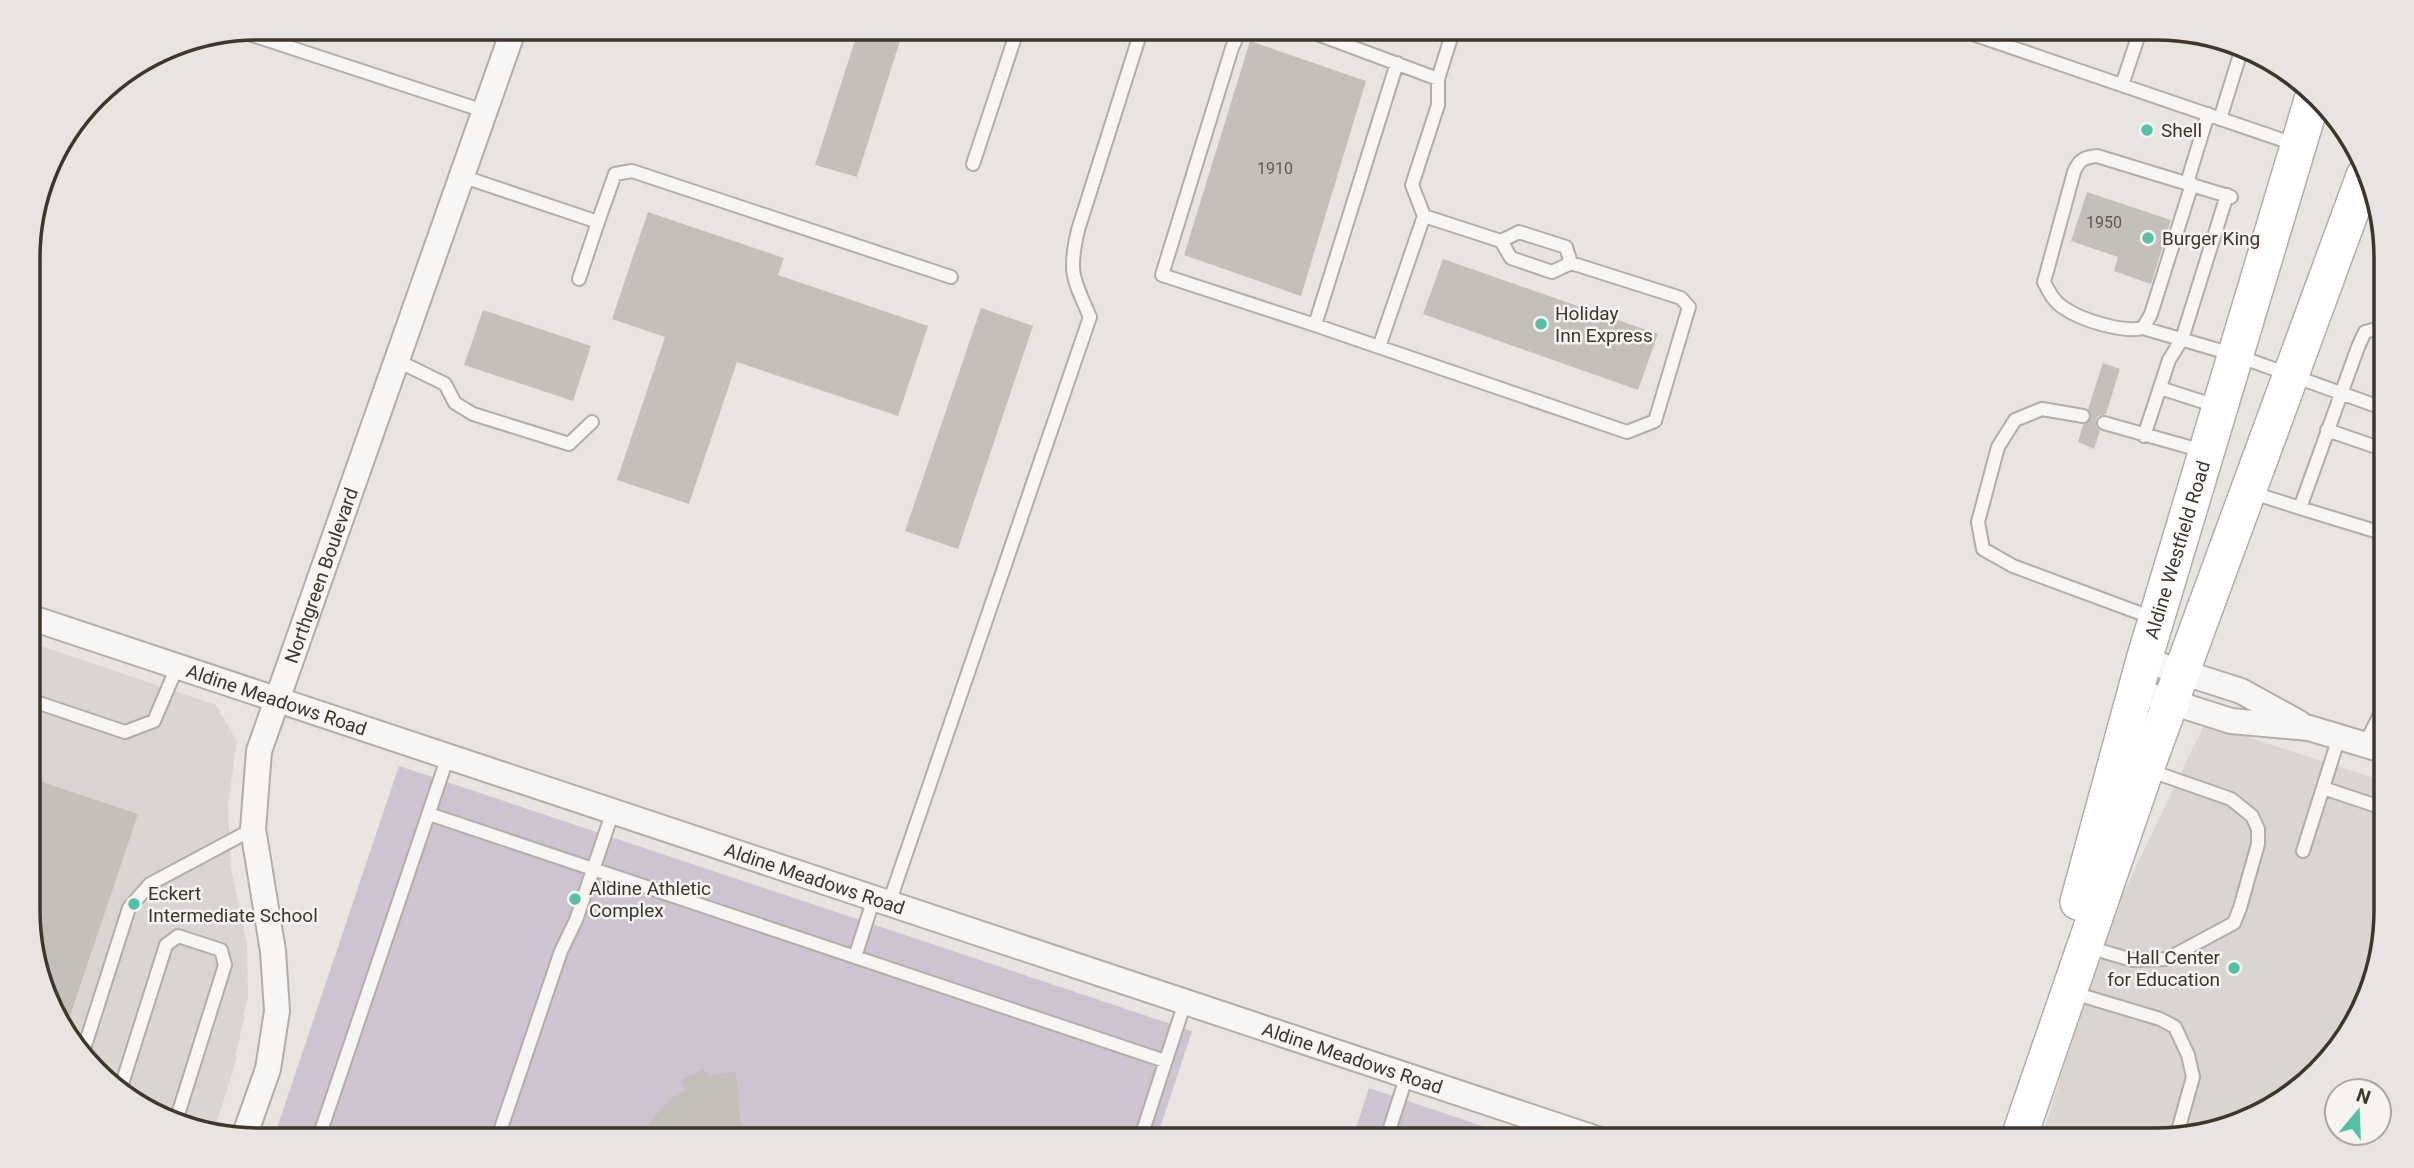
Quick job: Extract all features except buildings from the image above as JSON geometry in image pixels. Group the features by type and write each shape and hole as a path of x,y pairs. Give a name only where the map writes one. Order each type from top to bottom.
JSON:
{"main road":[{"name":"Aldine Westfield Road","path":"2065,998 2078,897 2140,676 2311,105"},
{"name":"Aldine Westfield Road","path":"2022,1127 2146,769 2361,185"},
{"path":"2002,1127 2040,1070"}],"street":[{"name":"Northgreen Boulevard","path":"247,1127 268,1069 277,1011 273,951 253,829 259,751 275,699 509,40"},
{"name":"Aldine Meadows Road","path":"40,621 1562,1127"},
{"path":"2140,676 2176,687 2231,721 2309,728 2374,748"}],"lane":[{"path":"265,40 484,111"},
{"path":"973,164 1014,40"},
{"path":"855,957 882,901 1090,317 1073,276 1071,257 1138,40"},
{"path":"1236,40 1162,275 1379,346 1627,432 1655,421 1689,307 1681,298 1571,262 1552,272 1511,258 1502,241 1424,216"},
{"path":"1334,40 1438,79"},
{"path":"1379,346 1424,216 1412,185 1438,105 1438,79 1450,40"},
{"path":"1990,40 2298,145"},
{"path":"2122,85 2137,40"},
{"path":"2143,328 2151,314 2190,183 2238,57"},
{"path":"1315,326 1397,63"},
{"path":"2144,436 2169,360 2182,339 2229,196 2097,156 2087,156 2078,162 2074,172 2044,282 2051,296 2063,308 2087,319 2131,331 2143,328 2182,339 2235,355 2374,406"},
{"path":"579,279 615,174 632,171 951,277"},
{"path":"461,176 598,222"},
{"path":"1502,241 1519,232 1566,247 1571,262"},
{"path":"2300,508 2365,332 2374,329"},
{"path":"396,360 445,384 455,403 473,414 569,444 592,422"},
{"path":"2160,388 2220,407"},
{"path":"2083,416 2042,409 2015,420 1998,447 1978,522 1983,549 2013,566 2157,620"},
{"path":"2104,423 2207,453"},
{"path":"2327,430 2374,446"},
{"path":"2248,492 2374,531"},
{"path":"40,703 125,732 154,721 177,667"},
{"path":"2303,851 2339,737"},
{"path":"322,1128 448,756"},
{"path":"2084,946 2132,960 2167,959 2234,923 2240,908 2258,844 2258,829 2252,816 2231,799 2146,769"},
{"path":"2323,788 2374,805"},
{"path":"501,1128 561,951 576,920 613,811"},
{"path":"429,814 1166,1061"},
{"path":"86,1043 129,908 150,884 253,829"},
{"path":"123,1081 166,945 178,936 221,950 225,965 179,1112"},
{"path":"2065,998 2160,1019 2175,1027 2188,1055 2193,1077 2179,1126"},
{"path":"1143,1128 1185,1002"},
{"path":"1390,1127 1407,1075"}],"shaded area":[{"name":"Eckert Intermediate School","path":"40,646 216,705 237,742 228,805 231,868 247,943 248,996 233,1071 216,1123 175,1111 137,1091 114,1074 94,1054 77,1031 57,993 42,939 40,910"},
{"name":"Hall Center for Education","path":"2205,723 2374,778 2372,939 2357,993 2337,1031 2320,1054 2300,1074 2252,1105 2199,1124 2170,1127 2045,1127 2108,925"},
{"name":"Aldine Athletic Complex","path":"399,766 1192,1031 1160,1128 277,1128"},
{"path":"1369,1088 1486,1127 1356,1127"}],"place":[{"name":"Shell","path":"2147,130"},
{"name":"Burger King","path":"2148,238"},
{"name":"Holiday Inn Express","path":"1541,324"},
{"name":"Aldine Athletic Complex","path":"575,899"},
{"name":"Eckert Intermediate School","path":"134,904"},
{"name":"Hall Center for Education","path":"2234,968"}]}
